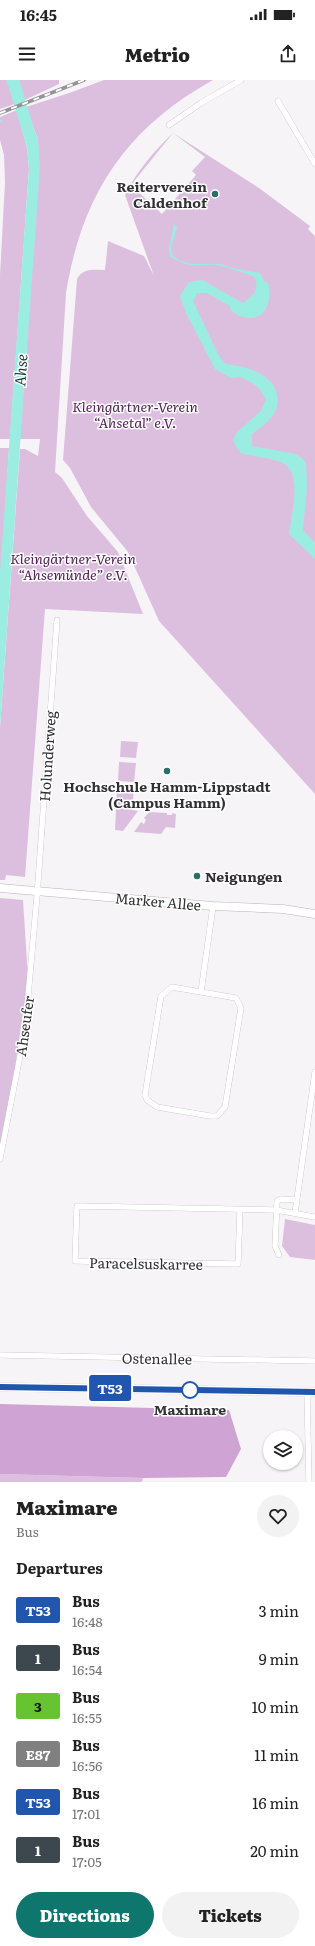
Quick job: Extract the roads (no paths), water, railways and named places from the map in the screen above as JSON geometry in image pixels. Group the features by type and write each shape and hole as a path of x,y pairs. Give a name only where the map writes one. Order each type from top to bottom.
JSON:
{"street":[{"path":"169,125 201,103 241,80"},
{"path":"278,101 315,164"},
{"name":"Holunderweg","path":"37,892 57,620"},
{"name":"Marker Allee","path":"0,888 212,906 283,909 315,914"},
{"name":"Ahseufer","path":"0,1159 25,1030 37,892"},
{"path":"201,992 212,923 212,906"},
{"path":"172,987 201,992 236,998 241,1008 225,1107 217,1116 156,1107 147,1100 145,1095 161,996 172,987"},
{"path":"295,1213 315,1072"},
{"path":"278,1255 274,1246 273,1210 279,1199 297,1200"},
{"name":"Paracelsuskarree","path":"240,1210 238,1264 75,1261 77,1206 273,1210 315,1218"},
{"name":"Ostenallee","path":"0,1355 315,1361"},
{"path":"0,1387 311,1392 309,1482"}],"water":[{"path":"7,80 17,80 25,100 15,104"},
{"path":"26,107 38,140 40,166 0,727 0,572 29,169 27,148 17,110"},
{"path":"174,224 177,227 171,247 172,255 180,261 193,264 221,264 236,269 260,273 264,280 266,291 263,300 249,314 237,310 207,293 197,293 193,301 219,356 224,362 229,365 241,366 260,373 273,384 277,395 277,408 271,418 252,434 252,446 295,454 302,458 306,463 307,486 303,530 315,543 315,559 289,534 294,484 292,474 288,467 276,460 241,453 233,440 237,432 261,411 266,399 259,388 251,382 240,377 231,378 215,369 186,313 180,296 189,282 202,280 243,303 255,292 255,277 222,266 189,265 177,261 170,256 169,249"}],"waterway":[{"name":"Ahse","path":"13,80 26,123"},
{"path":"236,307 247,312 257,310 262,303 263,287"}],"railway":[{"path":"0,113 84,80"}],"place":[{"name":"Reiterverein Caldenhof","path":"215,194"},
{"name":"Hochschule Hamm-Lippstadt (Campus Hamm)","path":"167,771"},
{"name":"Neigungen","path":"197,876"},
{"name":"Maximare","path":"190,1390"}],"park label":[{"name":"Kleingärtner-Verein “Ahsetal” e.V.","path":"135,414"},
{"name":"Kleingärtner-Verein “Ahsemünde” e.V.","path":"73,566"}]}
